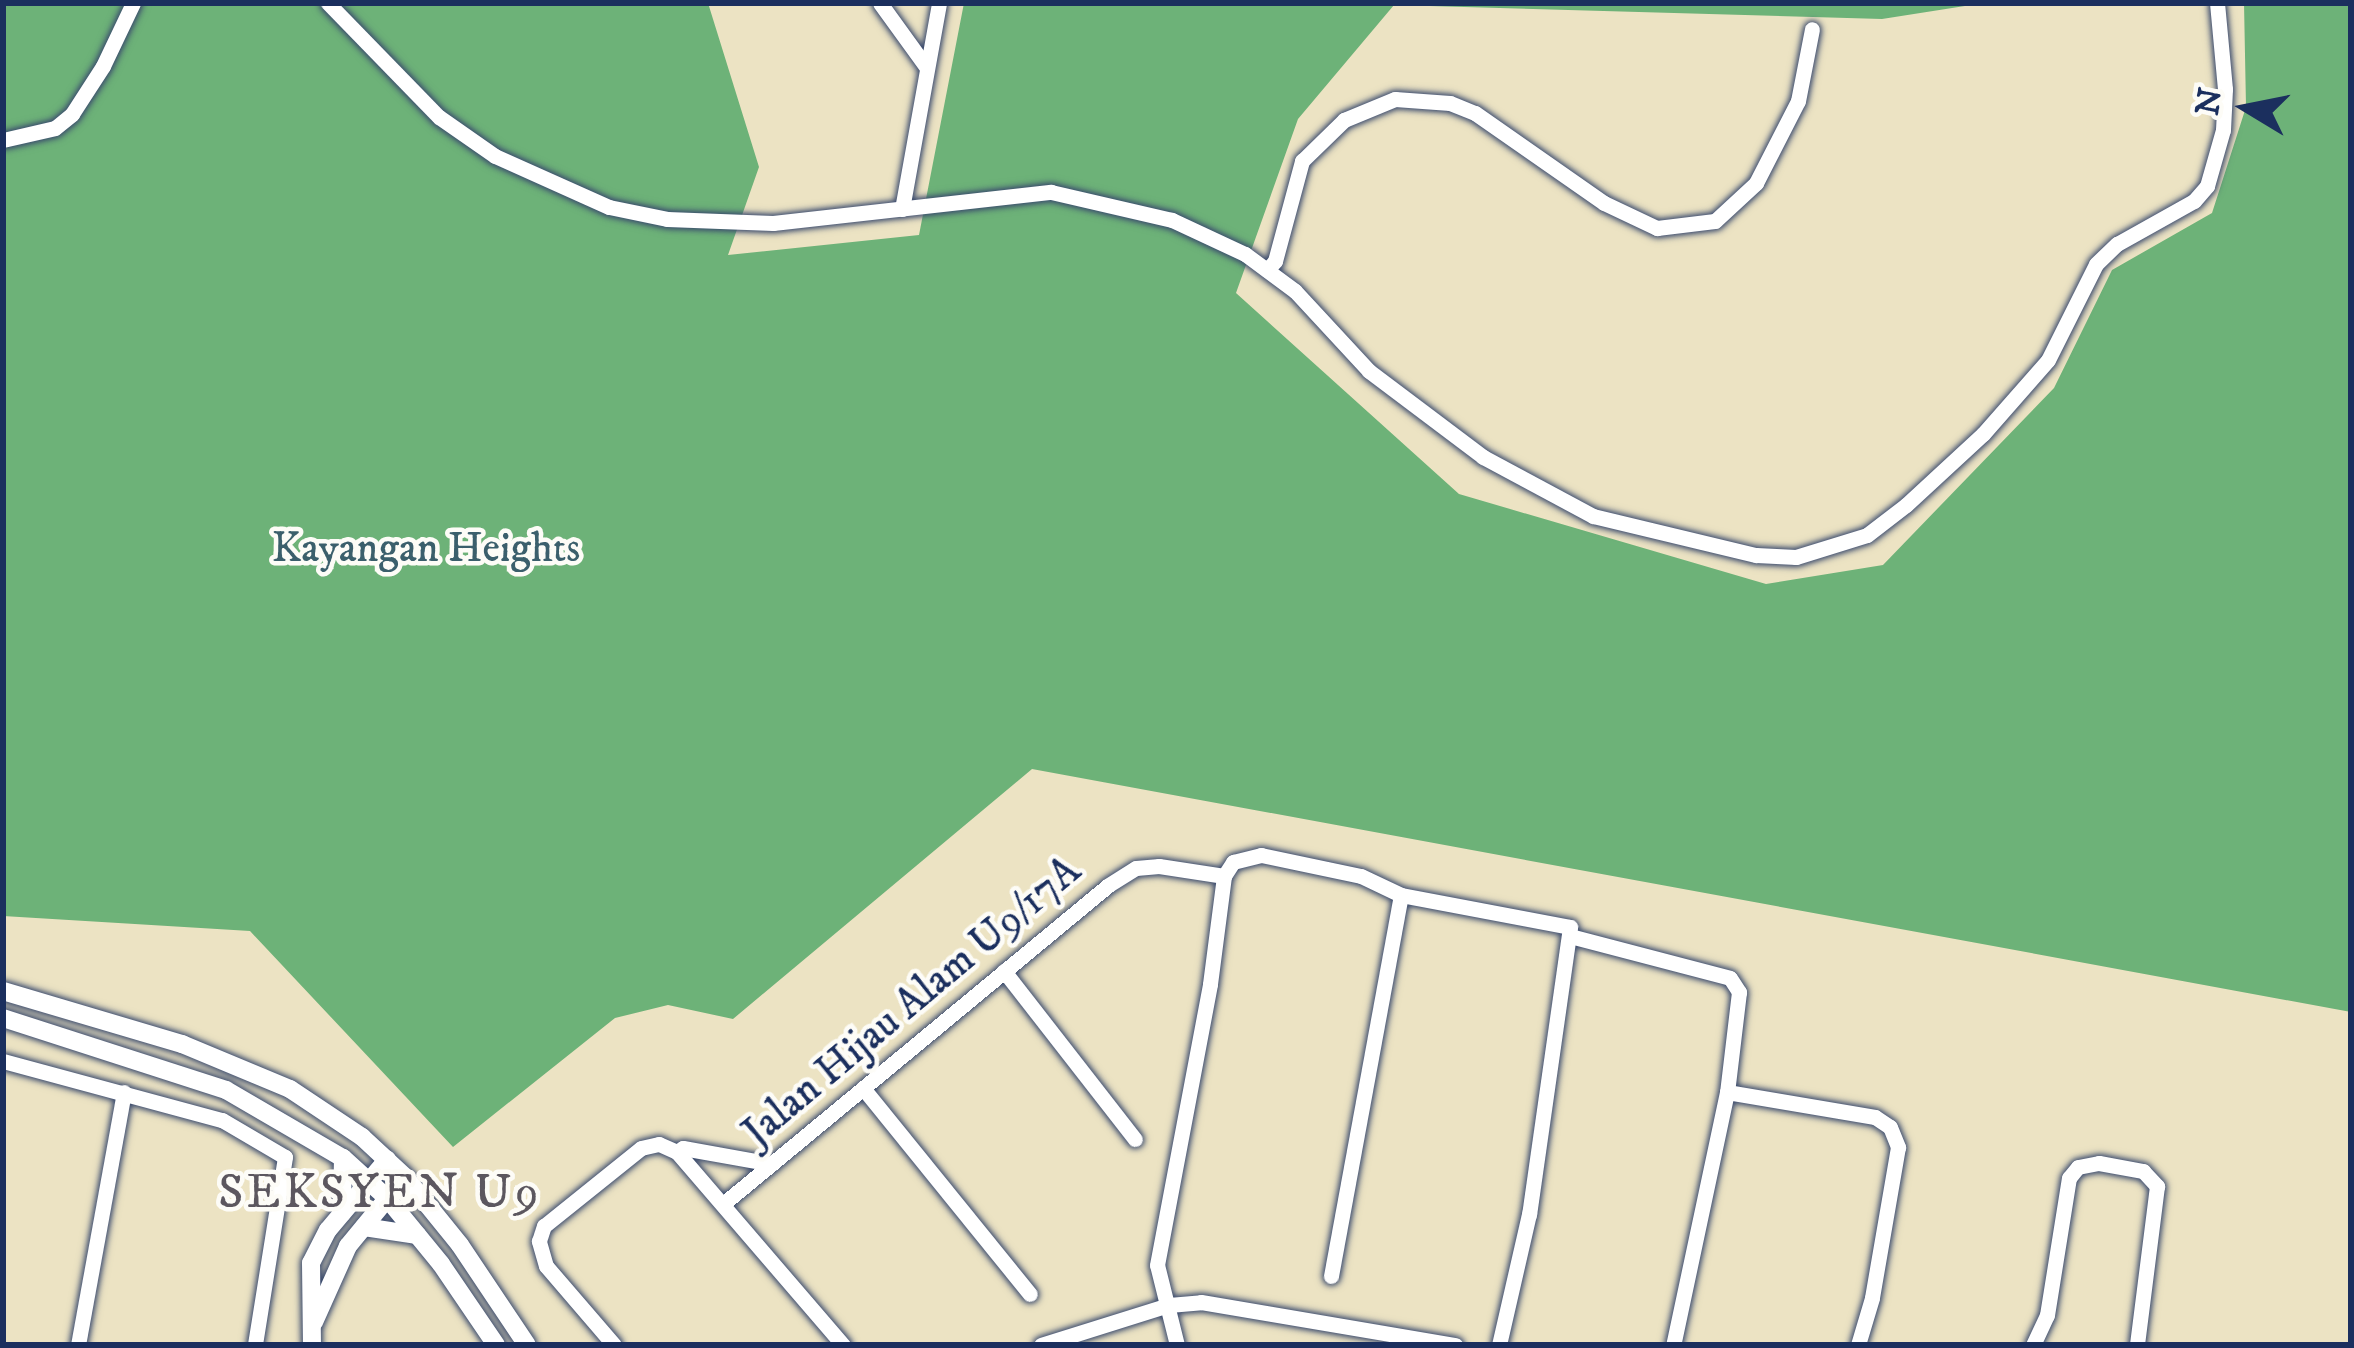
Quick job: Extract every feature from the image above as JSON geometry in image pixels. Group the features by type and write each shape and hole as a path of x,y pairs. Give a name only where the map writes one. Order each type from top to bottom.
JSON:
{"street":[{"path":"3,140 55,128 72,114 104,65 133,3"},
{"path":"328,3 439,117 496,156 609,207 667,219 773,223 1051,192 1172,220 1267,270 1388,385 1484,457 1593,516 1756,555 1796,556 1867,535 1906,506 2018,395 2060,339 2096,264 2117,244 2194,201 2206,186 2223,130 2225,89 2217,3"},
{"path":"880,3 927,68"},
{"path":"902,209 939,3"},
{"path":"1267,270 1275,261 1302,161 1344,120 1395,99 1435,100 1475,113 1604,203 1657,228 1682,229 1715,221 1756,184 1804,82 1812,29"},
{"path":"1177,1345 1157,1265 1210,984 1224,876 1232,862 1262,855 1361,876 1401,895 1570,931 1730,978 1739,992 1727,1092 1673,1345"},
{"name":"Jalan Hijau Alam U9/17A","path":"723,1204 1136,868 1160,866 1224,876"},
{"path":"1331,1276 1401,895"},
{"path":"1499,1345 1529,1214 1570,931"},
{"path":"1004,971 1135,1138"},
{"path":"3,991 182,1045 290,1090 362,1136 405,1178 460,1245 527,1345"},
{"path":"3,1018 226,1090 344,1158 387,1198 496,1345"},
{"path":"3,1061 221,1120 285,1157 255,1345"},
{"path":"863,1088 1030,1294"},
{"path":"78,1345 124,1092"},
{"path":"1727,1092 1875,1117 1890,1126 1898,1148 1872,1298 1858,1345"},
{"path":"614,1345 545,1266 539,1241 544,1226 641,1148 659,1144 676,1152 843,1345"},
{"path":"676,1152 683,1148 772,1164"},
{"path":"342,1213 344,1158"},
{"path":"312,1345 311,1263 342,1213 387,1160"},
{"path":"2033,1345 2047,1315 2069,1178 2078,1167 2099,1163 2143,1171 2152,1177 2159,1196 2137,1345"},
{"path":"314,1322 348,1246 405,1178"},
{"path":"364,1227 417,1235"},
{"path":"1041,1345 1168,1305 1201,1302 1455,1345"}],"green space":[{"name":"Kayangan Heights","path":"3,3 708,3 759,167 728,255 919,235 964,3 1984,3 1882,19 1394,5 1298,119 1236,293 1459,494 1766,584 1883,565 2054,388 2112,270 2212,213 2246,107 2244,3 2351,3 2351,1012 1032,769 733,1019 668,1005 615,1018 453,1147 250,931 3,916"}],"district":[{"name":"SEKSYEN U9","path":"380,1194"}]}
